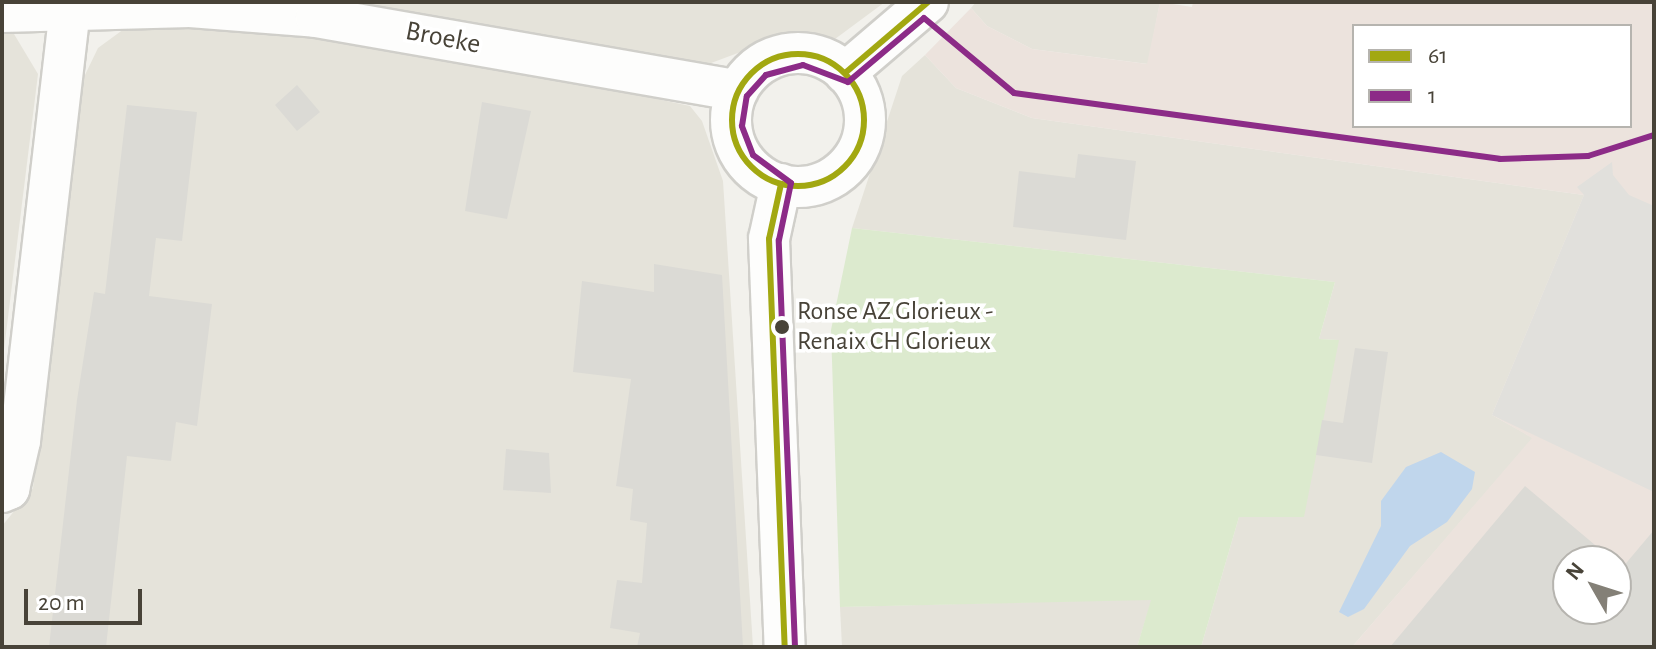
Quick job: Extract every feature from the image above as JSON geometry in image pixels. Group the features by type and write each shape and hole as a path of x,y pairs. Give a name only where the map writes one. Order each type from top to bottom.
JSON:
{"street":[{"path":"845,73 926,3"},
{"name":"Broeke","path":"2,12 69,15 190,7 316,17 738,91"},
{"path":"2,492 9,489 20,441 69,15"},
{"path":"781,56 815,56 845,73 865,113 855,156 819,184 781,184 754,171 739,151 732,115 738,91 752,73 781,56"},
{"path":"781,184 769,239 785,647"}],"shaded area":[{"path":"260,2 885,2 835,39 789,34 687,72"},
{"path":"976,2 1160,2 1148,64 1032,49 987,26 971,8"},
{"path":"1160,2 1192,7 1193,2 1654,2 1654,647 1352,647 1532,438 1492,415 1584,195 1032,118 956,88 925,55 971,8 987,26 1032,49 1147,64"},
{"path":"182,21 389,42 690,106 702,121 723,181 753,647 2,647 2,526 33,488 84,77 98,48 124,29"},
{"path":"2,29 14,34 38,74 2,366"},
{"path":"925,55 956,88 1032,118 1584,195 1492,415 1533,438 1352,647 1201,647 1239,517 1338,340 1319,339 1335,282 852,228 902,76"},
{"path":"1612,162 1613,175 1629,195 1654,206 1654,492 1492,415 1584,195 1577,187"},
{"path":"1152,599 1137,647 842,647 840,607"}],"green space":[{"path":"852,228 1335,282 1319,339 1339,340 1304,517 1239,517 1201,647 1137,647 1151,600 840,607 831,330"}],"water":[{"path":"1441,452 1475,472 1472,489 1447,522 1410,546 1364,609 1348,617 1339,612 1381,526 1381,501 1406,467"}],"building":[{"path":"297,85 320,112 297,131 275,105"},
{"path":"482,102 531,111 507,219 465,211"},
{"path":"127,105 197,112 182,241 156,238 149,296 212,304 197,426 176,422 171,461 127,456 106,647 49,647 77,400 94,292 105,294"},
{"path":"1078,154 1136,161 1126,240 1013,227 1019,171 1075,178"},
{"path":"654,264 722,275 743,647 637,647 640,633 610,628 617,580 642,583 647,523 630,520 633,489 616,486 631,379 573,372 582,281 654,292"},
{"path":"1355,348 1388,352 1372,463 1316,455 1322,420 1343,423"},
{"path":"506,449 549,453 551,493 503,490"},
{"path":"1525,486 1595,545 1552,545 1552,625 1632,625 1632,556 1654,530 1654,647 1390,647"}],"transit line":[{"name":"61","path":"845,73 928,2"},
{"name":"1","path":"795,647 779,240 791,183 753,155 742,126 747,96 766,75 803,65 848,82 924,18 1014,93 1500,159 1588,156 1654,135"},
{"name":"61","path":"798,54 823,59 845,73 859,95 864,120 859,145 845,167 823,181 798,186 773,181 751,167 737,145 732,120 737,95 751,73 773,59 798,54"},
{"name":"61","path":"781,184 769,239 785,647"}],"place":[{"name":"Ronse AZ Glorieux - Renaix CH Glorieux","path":"782,327"}]}
